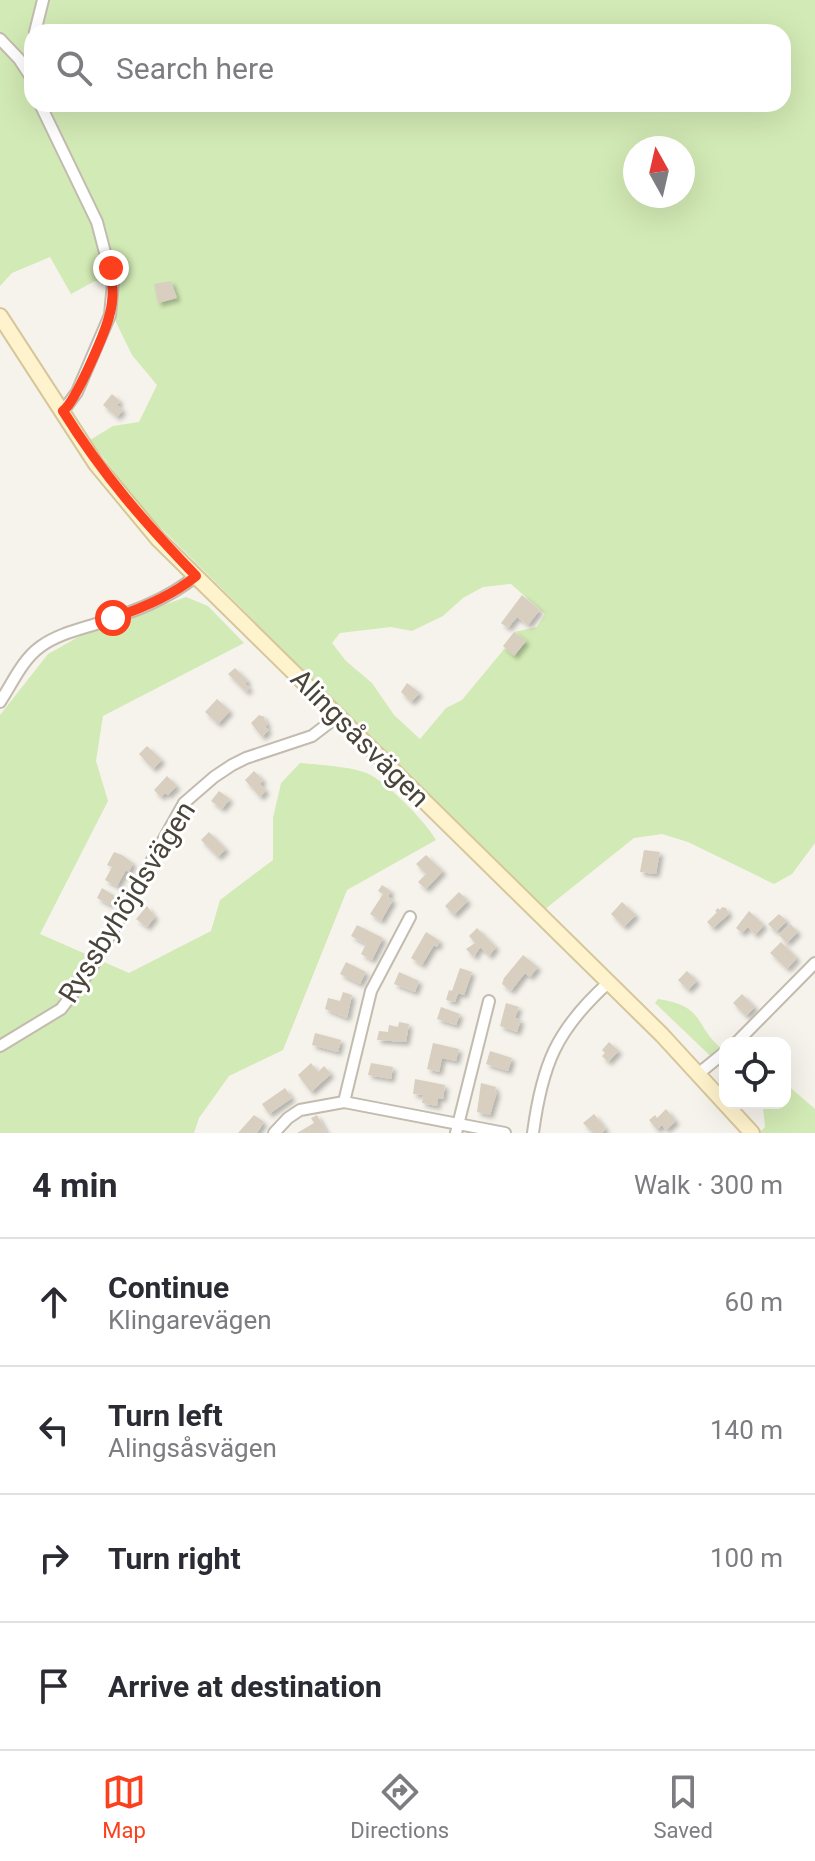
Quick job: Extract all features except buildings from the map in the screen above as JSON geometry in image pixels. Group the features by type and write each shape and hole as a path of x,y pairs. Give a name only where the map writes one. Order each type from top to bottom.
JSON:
{"main road":[{"name":"Alingsåsvägen","path":"0,316 111,483 158,539 662,1035 752,1133"}],"street":[{"path":"37,24 43,0"},
{"path":"0,39 24,67"},
{"path":"44,112 97,222 113,283 110,315 77,392 63,411"},
{"path":"0,702 27,660 39,648 67,633 143,608 196,576"},
{"name":"Ryssbyhöjdsvägen","path":"0,1046 61,1009 90,971 184,803 232,765 312,736 338,716"},
{"path":"344,1102 371,991 410,917"},
{"path":"742,1037 815,963"},
{"path":"533,1133 538,1089 561,1035 608,983"},
{"path":"457,1129 489,1001"},
{"path":"698,1074 719,1057"},
{"path":"274,1133 300,1110 344,1102 457,1129 505,1133"}],"green space":[{"path":"0,0 815,0 815,843 792,874 774,884 688,842 662,834 634,838 544,910 146,513 90,440 113,426 139,422 157,385 132,355 112,314 120,287 95,281 71,294 50,257 12,273 0,286","holes":["511,584 545,614 537,627 514,632 526,641 515,655 505,648 462,700 446,708 420,739 394,715 372,683 346,661 332,643 340,633 391,627 412,631 443,616 463,598 483,587"]},
{"path":"186,597 208,606 244,643 103,716 96,761 108,801 40,934 129,973 211,931 220,900 273,860 273,818 281,783 300,763 367,773 408,806 436,840 347,890 283,1050 229,1076 199,1118 194,1133 0,1133 0,715 48,654 82,635"},
{"path":"658,999 674,1002 693,1012 719,1046 719,1064 655,1003"},
{"path":"791,1088 815,1109 815,1133 759,1133 765,1127 763,1109 791,1109"}],"route":[{"path":"111,268 110,315 77,392 63,411 111,483 158,539 196,576 186,585 143,608 113,618"}]}
